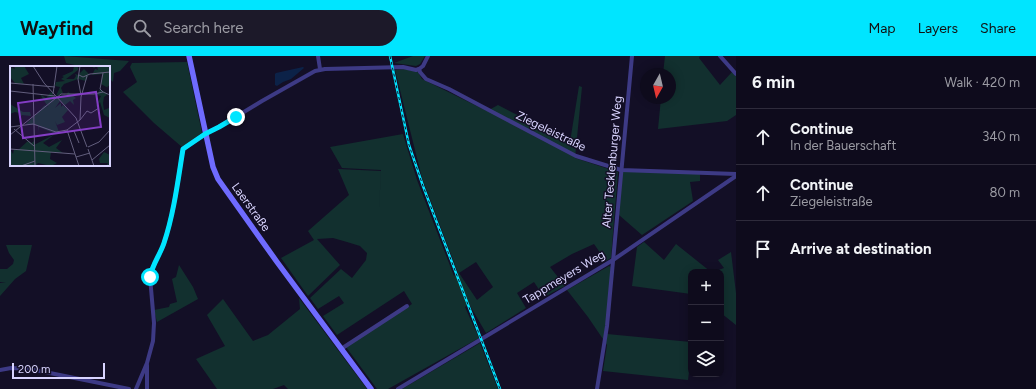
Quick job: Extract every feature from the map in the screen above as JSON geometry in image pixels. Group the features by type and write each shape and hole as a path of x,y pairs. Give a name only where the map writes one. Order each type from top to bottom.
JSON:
{"main road":[{"name":"Laerstraße","path":"189,56 205,134 215,172 223,186 277,262 371,389"}],"street":[{"path":"318,56 320,69"},
{"path":"136,389 147,363 153,341 154,323 150,277 151,270 164,245 178,185 183,149 205,134 320,69 403,67 416,70 423,66 428,56"},
{"name":"Alter Tecklenburger Weg","path":"597,389 607,326 632,56"},
{"path":"720,56 736,74"},
{"name":"Ziegeleistraße","path":"419,69 426,79 576,156 621,170 736,175"},
{"name":"Tappmeyers Weg","path":"398,389 613,260 736,175"},
{"path":"342,349 406,306"},
{"path":"147,363 147,389"},
{"path":"0,370 11,368 30,369 129,389"}],"green space":[{"path":"64,56 129,61 120,71 114,73 113,82 110,79 110,66 79,66 66,63"},
{"path":"413,56 425,56 420,64 416,66 394,63"},
{"path":"665,56 700,56 699,58 720,85 732,72 736,76 736,115 727,121 658,129 660,104 676,104 676,68 664,68"},
{"path":"187,62 202,133 182,147 154,123 123,92 137,82 130,67 132,63"},
{"path":"405,69 418,72 422,79 487,111 498,105 570,142 579,86 582,87 575,158 618,172 611,258 606,261 594,244 572,254 550,267 565,286 544,297 534,282 517,293 526,308 486,333 469,304 465,307 479,338 388,389 377,389 346,347 412,304 404,291 337,335 323,316 344,303 339,296 318,309 310,298 341,269 352,278 366,260 367,253 360,246 333,238 317,239 340,265 308,296 281,258 314,240 308,231 349,195 338,169 381,171 342,168 330,147 403,134 417,180 454,276 458,273 422,178 395,70","holes":["476,262 493,287 477,300 459,273"]},
{"path":"622,171 700,174 700,181 690,182 693,201 642,235 619,215"},
{"path":"644,242 664,260 676,244 707,269 688,269 688,294 632,286 637,247"},
{"path":"6,245 32,245 26,271 15,279 0,296 0,283 6,282 0,282 0,269 7,269 13,264 14,260"},
{"path":"731,252 736,293 736,325 724,315 724,269 721,269 724,268 718,260"},
{"path":"179,265 193,287 198,299 157,322 154,310 169,307 170,304 177,302 172,279 176,277"},
{"path":"609,266 611,267 607,334 688,342 688,380 603,371 607,345 567,290"},
{"path":"299,298 367,389 288,389 284,385 273,389 217,389 196,359 225,346 207,315 223,299 253,341 268,335 300,309"},
{"path":"480,343 498,389 402,389"}],"water":[{"path":"304,68 291,79 277,86 275,85 276,73"}],"railway":[{"path":"390,56 409,145 423,186 500,389"}],"route":[{"path":"150,277 151,270 164,245 171,219 183,149 205,134 236,117"}]}
